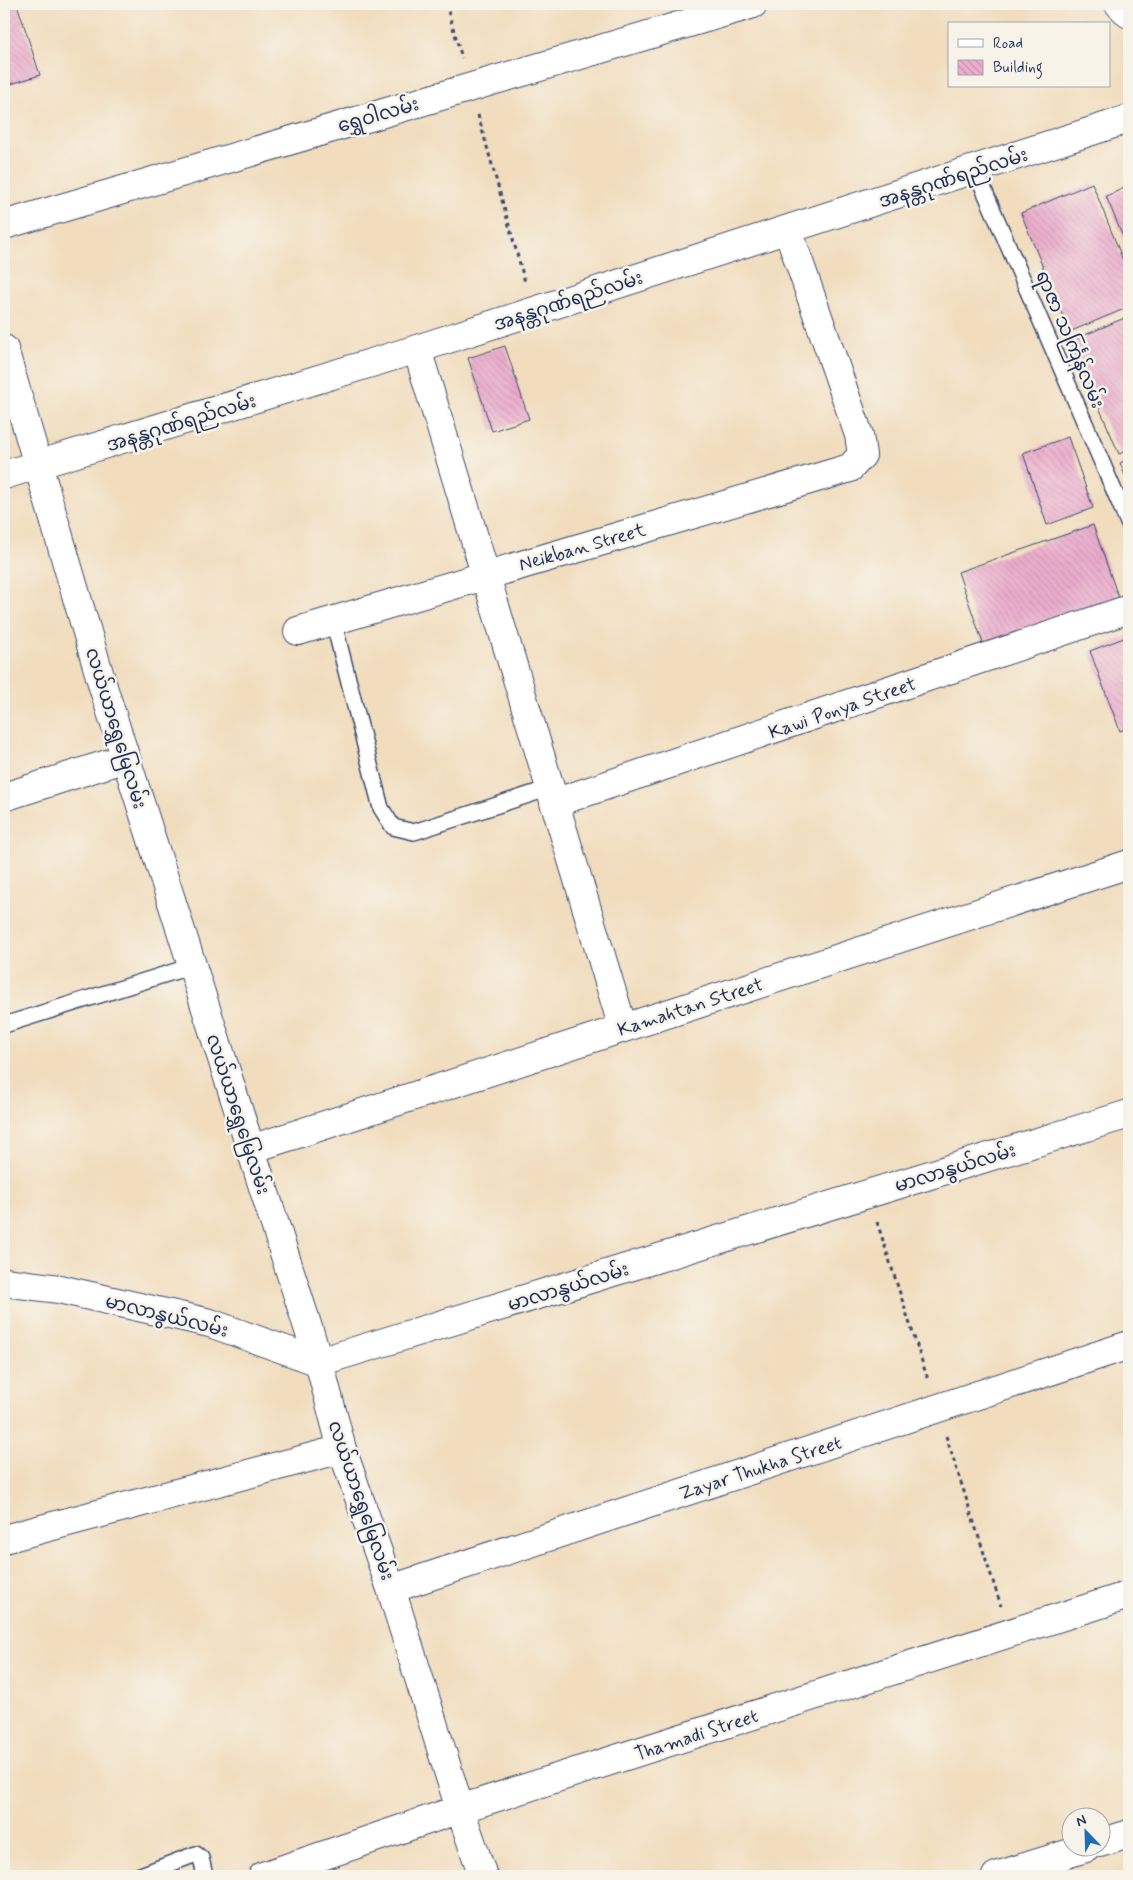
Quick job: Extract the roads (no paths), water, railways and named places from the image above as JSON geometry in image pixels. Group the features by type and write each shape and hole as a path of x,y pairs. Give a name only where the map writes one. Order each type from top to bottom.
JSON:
{"street":[{"name":"ရွှေဝါလမ်း","path":"4,225 753,4"},
{"path":"1120,4 1129,14"},
{"name":"အနန္တဂုဏ်ရည်လမ်း","path":"4,475 417,349 1129,119"},
{"name":"Neikban Street","path":"298,631 850,468 862,455 859,435 788,230"},
{"name":"လယ်ယာရွှေမြေလမ်း","path":"4,349 37,466 126,758 319,1362 342,1450 391,1588 460,1810 483,1876"},
{"path":"417,349 623,1028"},
{"name":"Kawi Ponya Street","path":"552,796 1129,610"},
{"path":"4,797 126,758"},
{"name":"Kamahtan Street","path":"251,1149 1129,864"},
{"name":"မာလာနွယ်လမ်း","path":"4,1282 59,1289 210,1323 319,1362 1129,1114"},
{"name":"Zayar Thukha Street","path":"391,1588 1129,1346"},
{"path":"4,1539 342,1450"},
{"name":"Thamadi Street","path":"263,1876 460,1810 1129,1594"},
{"path":"1110,1840 1129,1834"},
{"path":"996,1876 1060,1856"}],"lane":[{"name":"ရာဇာ သင်္ကြန်လမ်း","path":"975,169 1129,525"},
{"path":"333,620 381,808 393,827 414,832 552,796"},
{"path":"4,1025 192,966"},
{"path":"138,1876 196,1854 201,1858 205,1876"}]}
